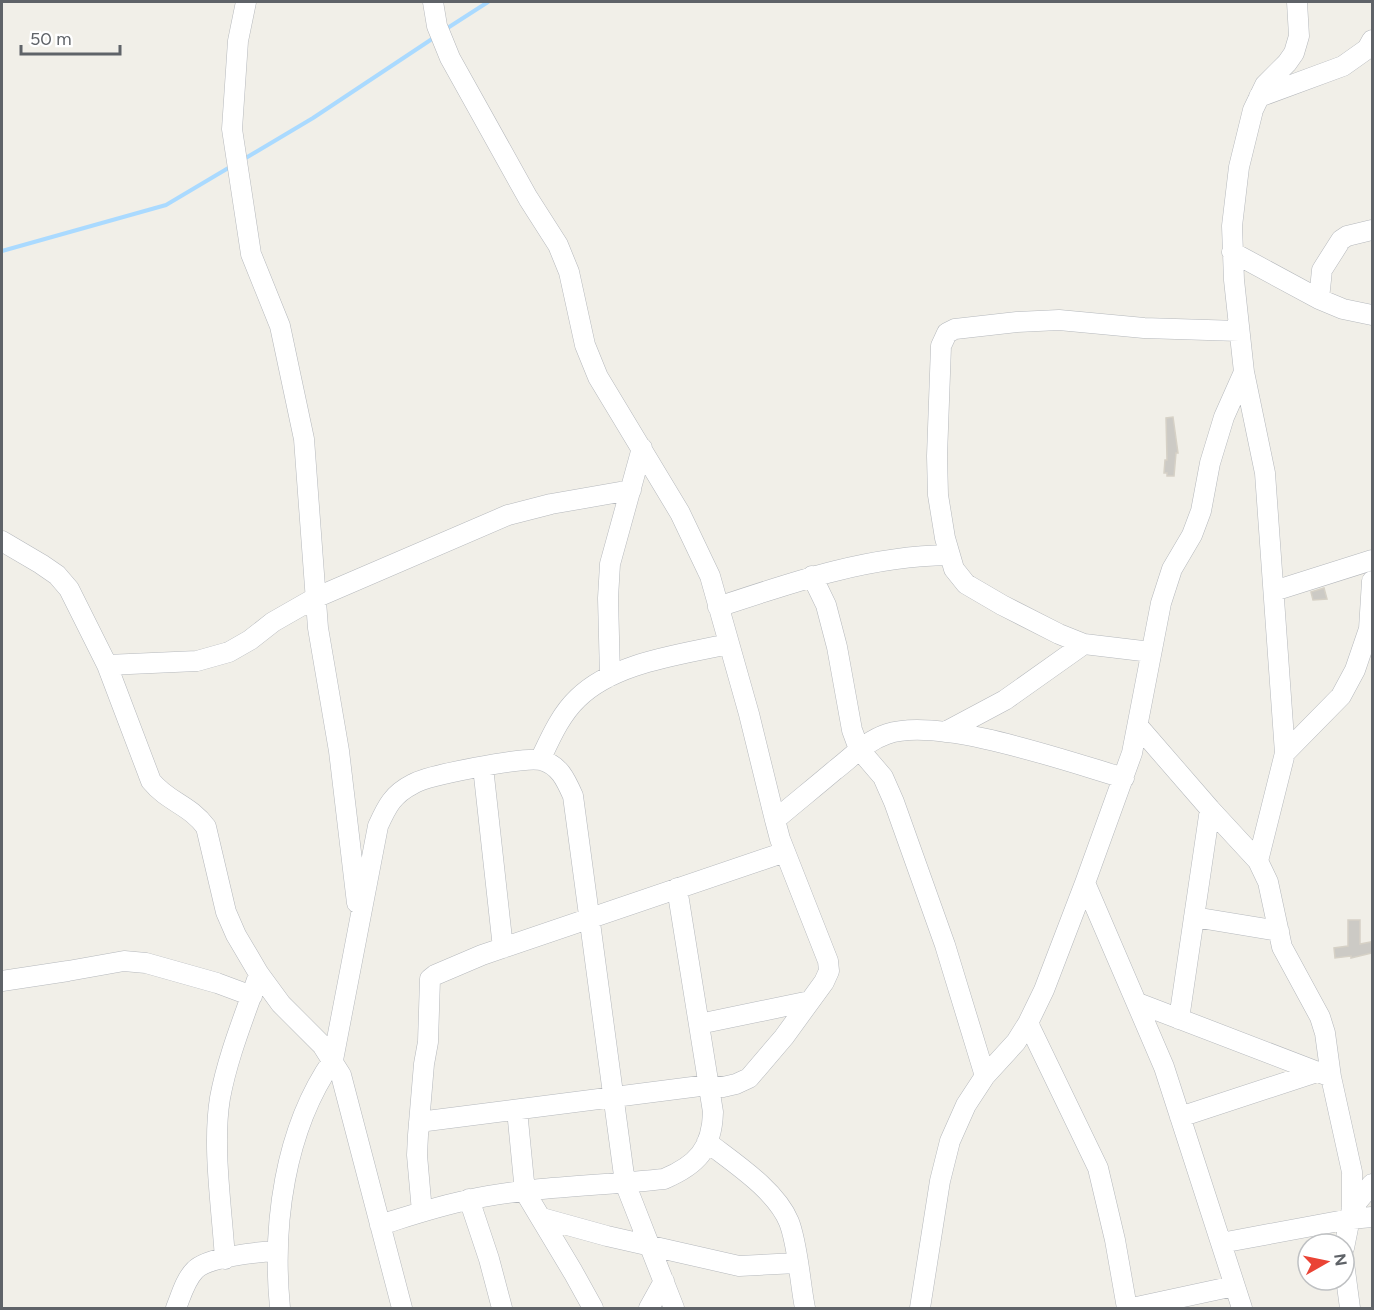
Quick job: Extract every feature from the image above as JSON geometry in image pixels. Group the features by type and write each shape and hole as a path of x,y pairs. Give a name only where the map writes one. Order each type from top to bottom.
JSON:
{"street":[{"path":"246,2 238,41 232,129 251,254 280,326 304,439 318,628 339,751 360,920"},
{"path":"419,1122 708,1084 723,1087 736,1084 749,1078 784,1037 824,982 829,971 828,962 785,852 775,820 749,714 710,576 685,524 598,377 585,345 569,272 558,245 528,198 450,58 437,26 433,2"},
{"path":"1258,861 1285,753 1265,473 1244,372 1232,252 1232,226 1239,167 1253,110 1265,85 1294,53 1299,36 1297,2"},
{"path":"1258,97 1343,66 1366,49 1372,40"},
{"path":"1319,299 1322,270 1336,246 1347,236 1372,230"},
{"path":"1232,252 1319,299 1343,309 1372,315"},
{"path":"1151,652 1084,644 1059,634 966,584 954,569 948,555 938,495 941,346 947,333 955,329 1017,322 1059,320 1144,328 1239,331"},
{"path":"920,1308 940,1181 950,1141 966,1105 985,1076 1016,1042 1028,1023 1044,990 1085,883 1124,778 1138,726 1161,603 1172,569 1192,535 1201,511 1210,463 1224,417 1244,372"},
{"path":"610,676 608,598 610,564 642,448"},
{"path":"107,665 197,661 212,658 229,652 250,640 273,622 315,598 508,515 551,504 630,490"},
{"path":"2,541 57,575 69,589 107,665 152,781 160,792 198,816 206,827 226,912 236,935 259,974 281,1004 322,1045 341,1075 402,1308"},
{"path":"718,607 812,576 920,555 948,555"},
{"path":"1274,591 1372,560"},
{"path":"812,576 826,605 837,647 852,730 859,749 883,777 894,802 945,945 985,1076"},
{"path":"1285,753 1341,696 1355,670 1369,629 1372,581"},
{"path":"540,760 564,714 578,696 610,676 681,653 728,644"},
{"path":"945,732 1005,700 1084,644"},
{"path":"1138,726 1258,861 1268,882 1282,947 1320,1017 1324,1075 1349,1153 1352,1172 1351,1214 1347,1232"},
{"path":"775,820 859,749 886,734 897,731 945,732 988,740 1124,778"},
{"path":"280,1308 276,1269 280,1211 298,1125 318,1081 333,1060 378,826 388,803 413,783 524,760 540,760 563,774 573,796 625,1183 675,1308"},
{"path":"483,767 503,948"},
{"path":"1179,1019 1210,809"},
{"path":"422,1212 417,1155 424,1064 428,1042 430,979 503,948 785,852"},
{"path":"1085,883 1164,1067 1242,1308"},
{"path":"380,1226 469,1199 525,1191 664,1179 685,1170 699,1158 713,1125 713,1112 677,888"},
{"path":"1194,917 1279,931"},
{"path":"2,981 124,961 146,963 217,983 252,996"},
{"path":"225,1259 217,1135 220,1099 227,1067 259,974"},
{"path":"699,1024 810,1001"},
{"path":"1138,1003 1324,1075"},
{"path":"1028,1023 1098,1168 1115,1240 1127,1308"},
{"path":"1180,1117 1324,1075"},
{"path":"517,1110 525,1191 593,1308"},
{"path":"707,1142 757,1181 780,1206 794,1238 805,1308"},
{"path":"1351,1214 1372,1184"},
{"path":"469,1199 502,1308"},
{"path":"1221,1243 1351,1214 1372,1217"},
{"path":"542,1218 739,1266 797,1263"},
{"path":"176,1308 195,1269 208,1262 277,1251"},
{"path":"649,1308 664,1281"},
{"path":"1132,1308 1234,1286"},
{"path":"1348,1292 1350,1308"}],"building":[{"path":"1173,417 1178,453 1176,453 1174,476 1167,476 1167,473 1164,473 1165,460 1167,460 1166,418"},
{"path":"1324,588 1327,599 1313,600 1311,592"},
{"path":"1348,920 1360,920 1360,944 1371,942 1372,953 1351,958 1351,956 1335,958 1334,948 1348,946"}],"waterway":[{"path":"446,29 488,2"},
{"path":"244,159 313,118 435,37"},
{"path":"2,251 166,205 230,167"}]}
